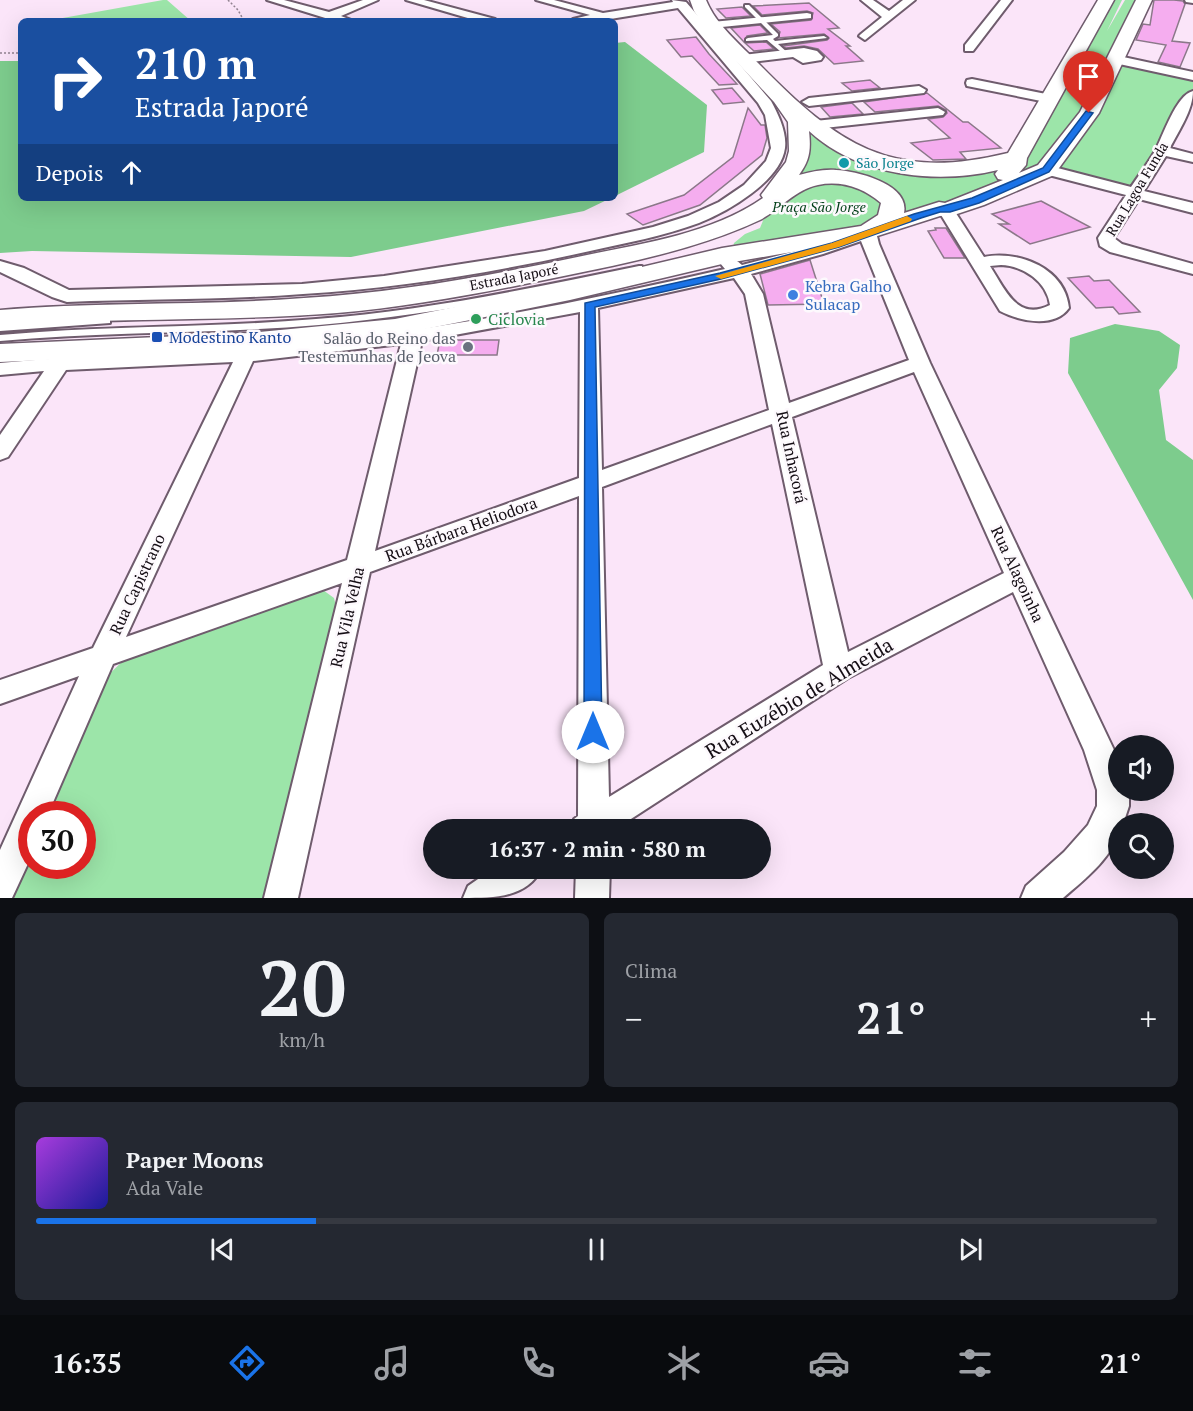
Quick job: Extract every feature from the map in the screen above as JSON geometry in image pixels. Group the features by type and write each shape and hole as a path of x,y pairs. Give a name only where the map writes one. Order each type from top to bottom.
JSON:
{"main road":[{"path":"976,201 1015,165 1016,158 1054,96 1106,0"},
{"path":"1046,170 1089,113 1144,0"},
{"path":"686,1 702,11 712,25 781,98 798,122 800,151 797,163 760,211"},
{"path":"1054,96 1111,64"},
{"path":"781,98 794,106 841,146 854,153 895,164 958,170 984,167 1016,158"},
{"name":"Estrada Japoré","path":"0,353 249,342 395,327 730,263 868,232 939,209 946,210 976,201 1046,170"},
{"path":"730,263 722,245 729,236 760,211 806,180 828,177 859,181 873,185 893,201 892,214 888,220 868,232"},
{"name":"Estrada Japoré","path":"0,318 302,307 438,291 629,254 709,232 760,211"}],"street":[{"path":"273,0 337,18"},
{"path":"329,16 373,0"},
{"path":"411,0 480,18"},
{"path":"541,0 608,16"},
{"path":"866,0 890,16"},
{"path":"866,36 910,0"},
{"path":"969,48 1007,0"},
{"path":"0,266 9,268 43,287 67,296 302,289 384,281 545,256 657,231 694,219 725,205 750,188 772,162 778,147 772,114 764,101 696,24 686,1 596,18"},
{"path":"712,25 807,16"},
{"path":"743,59 792,54"},
{"path":"1111,64 1193,76"},
{"path":"876,82 918,114"},
{"path":"972,83 1054,96"},
{"path":"834,85 872,119"},
{"path":"809,102 920,90"},
{"name":"Rua Lagoa Funda","path":"1193,95 1186,113 1106,238 1106,242 1116,248 1193,269"},
{"path":"815,125 938,112"},
{"path":"1162,151 1193,158"},
{"path":"1046,170 1193,208"},
{"path":"946,210 981,263"},
{"name":"Rua Alagoinha","path":"868,232 870,244 920,363 1099,750 1113,791 1111,820 1083,857 1038,898"},
{"name":"Estrada Japoré","path":"0,369 246,355 413,335 589,305 730,263"},
{"name":"Rua Inhacorá","path":"730,263 754,294 838,670"},
{"path":"589,305 592,481 591,819"},
{"name":"Rua Vila Velha","path":"281,898 413,335"},
{"name":"Rua Capistrano","path":"39,801 104,653 246,355"},
{"name":"Rua Bárbara Heliodora","path":"0,692 104,653 360,566 920,363"},
{"path":"0,452 59,365"},
{"name":"Rua Euzébio de Almeida","path":"605,819 838,670 1020,577"},
{"name":"Rua Capistrano","path":"0,887 18,847"},
{"path":"480,898 508,879"},
{"path":"592,898 593,879"}],"lane":[{"path":"747,6 773,38 792,54"},
{"path":"797,33 818,31"},
{"path":"773,38 786,34"},
{"path":"748,40 824,38"},
{"path":"0,328 85,321 323,312 440,298 587,270 651,254 704,238 760,211"},
{"path":"0,338 318,322 406,312 528,291 696,256 730,263"}],"path":[{"path":"228,0 242,18"},
{"path":"0,53 18,53"}],"green space":[{"path":"167,0 188,18 63,18"},
{"name":"Praça São Jorge","path":"1107,0 1122,0 1107,31 1125,0 1142,0 1112,60 1193,77 1193,92 1137,193 1038,168 896,223 733,247 734,243 745,234 760,228 804,120 854,150 901,164 1003,166"},
{"path":"625,42 707,105 704,152 618,195 618,43"},
{"path":"0,61 18,61 18,201 605,201 584,211 351,257 32,251 0,253"},
{"path":"1115,324 1159,331 1180,345 1177,368 1159,390 1166,440 1193,460 1193,600 1068,373 1070,338"},
{"path":"323,590 334,598 337,610 263,898 8,898 18,875 18,879 96,879 96,801 51,801 103,680 127,657"}],"building":[{"path":"1154,0 1183,1 1185,4 1172,41 1190,43 1180,67 1158,62 1166,45 1136,40 1143,24 1150,25"},
{"path":"809,3 839,28 828,29 850,46 846,46 863,61 834,64 818,49 804,46 786,48 783,46 829,38 824,34 778,38 780,32 771,24 811,20 813,13 807,11 762,15 753,6"},
{"path":"742,7 751,16 726,18 717,9"},
{"path":"760,25 768,33 747,36 744,42 731,28"},
{"path":"696,37 737,84 719,85 692,56 681,57 667,40"},
{"path":"766,42 774,49 754,51 745,43"},
{"path":"870,80 880,88 852,91 842,83"},
{"path":"732,88 744,102 723,104 712,90"},
{"path":"927,93 963,122 968,122 1001,148 960,152 966,159 933,160 911,143 950,138 928,119 943,117 947,113 946,110 938,106 875,112 864,102"},
{"path":"852,103 863,114 830,117 821,107"},
{"path":"748,108 761,125 765,125 767,138 762,155 700,205 643,225 627,214 684,195 733,157"},
{"path":"1041,201 1090,227 1030,244 999,224 1009,224 992,214"},
{"path":"935,228 946,228 965,258 944,258 928,231 936,230"},
{"path":"810,260 824,304 768,305 760,274"},
{"path":"1089,276 1094,281 1109,280 1140,312 1119,314 1113,307 1096,308 1068,278"},
{"name":"Salão do Reino das Testemunhas de Jeova","path":"440,340 499,340 497,355 437,355"}],"slow traffic":[{"path":"721,276 836,245 907,219"}],"place":[{"name":"São Jorge","path":"844,163"},
{"name":"Kebra Galho Sulacap","path":"793,295"},
{"name":"Ciclovia","path":"476,319"},
{"name":"Modestino Kanto","path":"157,337"},
{"name":"Salão do Reino das Testemunhas de Jeova","path":"468,347"}],"route":[{"path":"593,732 589,305 721,276 836,245 939,209 946,210 976,201 1046,170 1089,113"}]}
